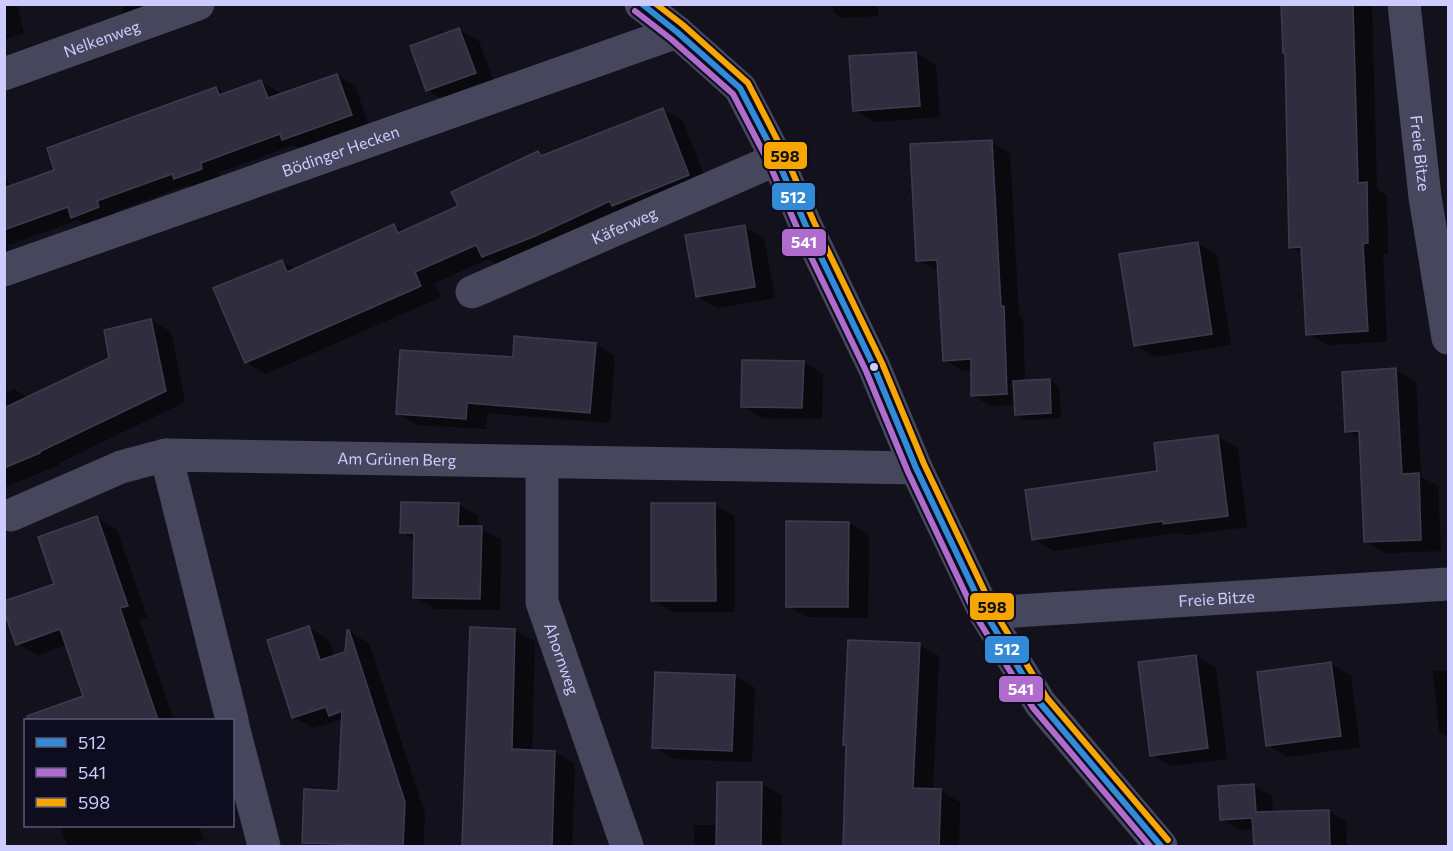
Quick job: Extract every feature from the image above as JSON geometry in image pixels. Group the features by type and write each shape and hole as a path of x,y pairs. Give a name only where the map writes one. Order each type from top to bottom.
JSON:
{"street":[{"name":"Nelkenweg","path":"4,74 198,4"},
{"path":"641,4 677,32 740,88 777,159 806,226 874,366 916,468 986,613 1040,703 1161,846"},
{"name":"Freie Bitze","path":"1404,4 1425,197 1449,338"},
{"name":"Bödinger Hecken","path":"4,270 677,32"},
{"name":"Käferweg","path":"472,292 777,159"},
{"path":"166,455 232,719"},
{"name":"Am Grünen Berg","path":"11,515 121,467 166,455 916,468"},
{"name":"Ahornweg","path":"542,462 542,602 627,846"},
{"name":"Freie Bitze","path":"986,613 1449,584"},
{"path":"234,729 264,846"}],"building":[{"path":"1281,4 1353,4 1358,183 1367,182 1368,243 1363,244 1368,331 1306,335 1301,247 1289,248 1285,53 1283,53"},
{"path":"459,28 476,73 426,91 410,46"},
{"path":"916,52 920,106 853,111 849,56"},
{"path":"337,74 352,115 282,140 280,134 201,163 202,169 174,179 172,174 97,201 99,207 71,218 68,207 4,230 4,188 54,170 47,148 216,87 219,95 261,80 268,98"},
{"path":"663,108 689,175 612,206 610,201 533,237 482,257 476,245 415,272 421,286 245,363 213,288 282,260 287,272 394,224 398,233 458,206 451,192 538,151 541,156"},
{"path":"992,140 1001,306 1004,306 1007,394 971,396 971,359 943,361 937,260 916,261 910,144"},
{"path":"745,225 755,287 696,297 685,235"},
{"path":"1198,242 1212,334 1134,346 1119,254"},
{"path":"151,319 166,391 40,453 4,468 4,408 109,358 104,330"},
{"path":"514,336 596,343 590,413 467,403 466,419 396,414 400,350 513,357"},
{"path":"742,360 804,361 802,408 741,407"},
{"path":"1396,368 1402,474 1419,473 1421,540 1364,542 1359,431 1345,432 1342,372"},
{"path":"1050,379 1051,413 1015,415 1013,381"},
{"path":"1218,435 1228,516 1163,524 1163,521 1032,540 1025,490 1157,471 1154,443"},
{"path":"401,502 459,503 458,526 482,526 480,599 413,598 414,533 400,533"},
{"path":"651,503 715,503 716,601 651,601"},
{"path":"97,516 128,606 120,608 158,719 28,719 27,716 83,696 60,629 16,645 4,611 4,601 54,584 38,537"},
{"path":"786,521 849,522 848,607 786,607"},
{"path":"309,626 320,660 345,652 347,630 349,630 405,802 403,846 302,843 304,789 338,791 342,711 329,716 326,707 292,718 267,640"},
{"path":"470,627 515,629 512,749 555,751 552,846 462,845"},
{"path":"848,640 920,643 913,788 941,789 939,846 843,846 846,745 843,745"},
{"path":"1196,655 1208,748 1150,756 1138,662"},
{"path":"1331,662 1341,736 1266,746 1257,672"},
{"path":"655,672 735,675 732,751 652,748"},
{"path":"717,782 762,782 761,846 716,846"},
{"path":"1254,784 1256,812 1329,810 1330,846 1254,846 1252,818 1220,820 1218,786"}],"transit line":[{"name":"512","path":"642,4 740,88 777,159 806,226 874,367 916,468 985,613 1040,703 1161,846"},
{"name":"598","path":"656,4 748,83 785,155 814,222 882,363 924,464 993,609 1047,698 1168,840"},
{"name":"541","path":"635,11 671,39 733,94 769,163 798,230 866,371 908,472 977,618 1033,708 1150,846"}]}
